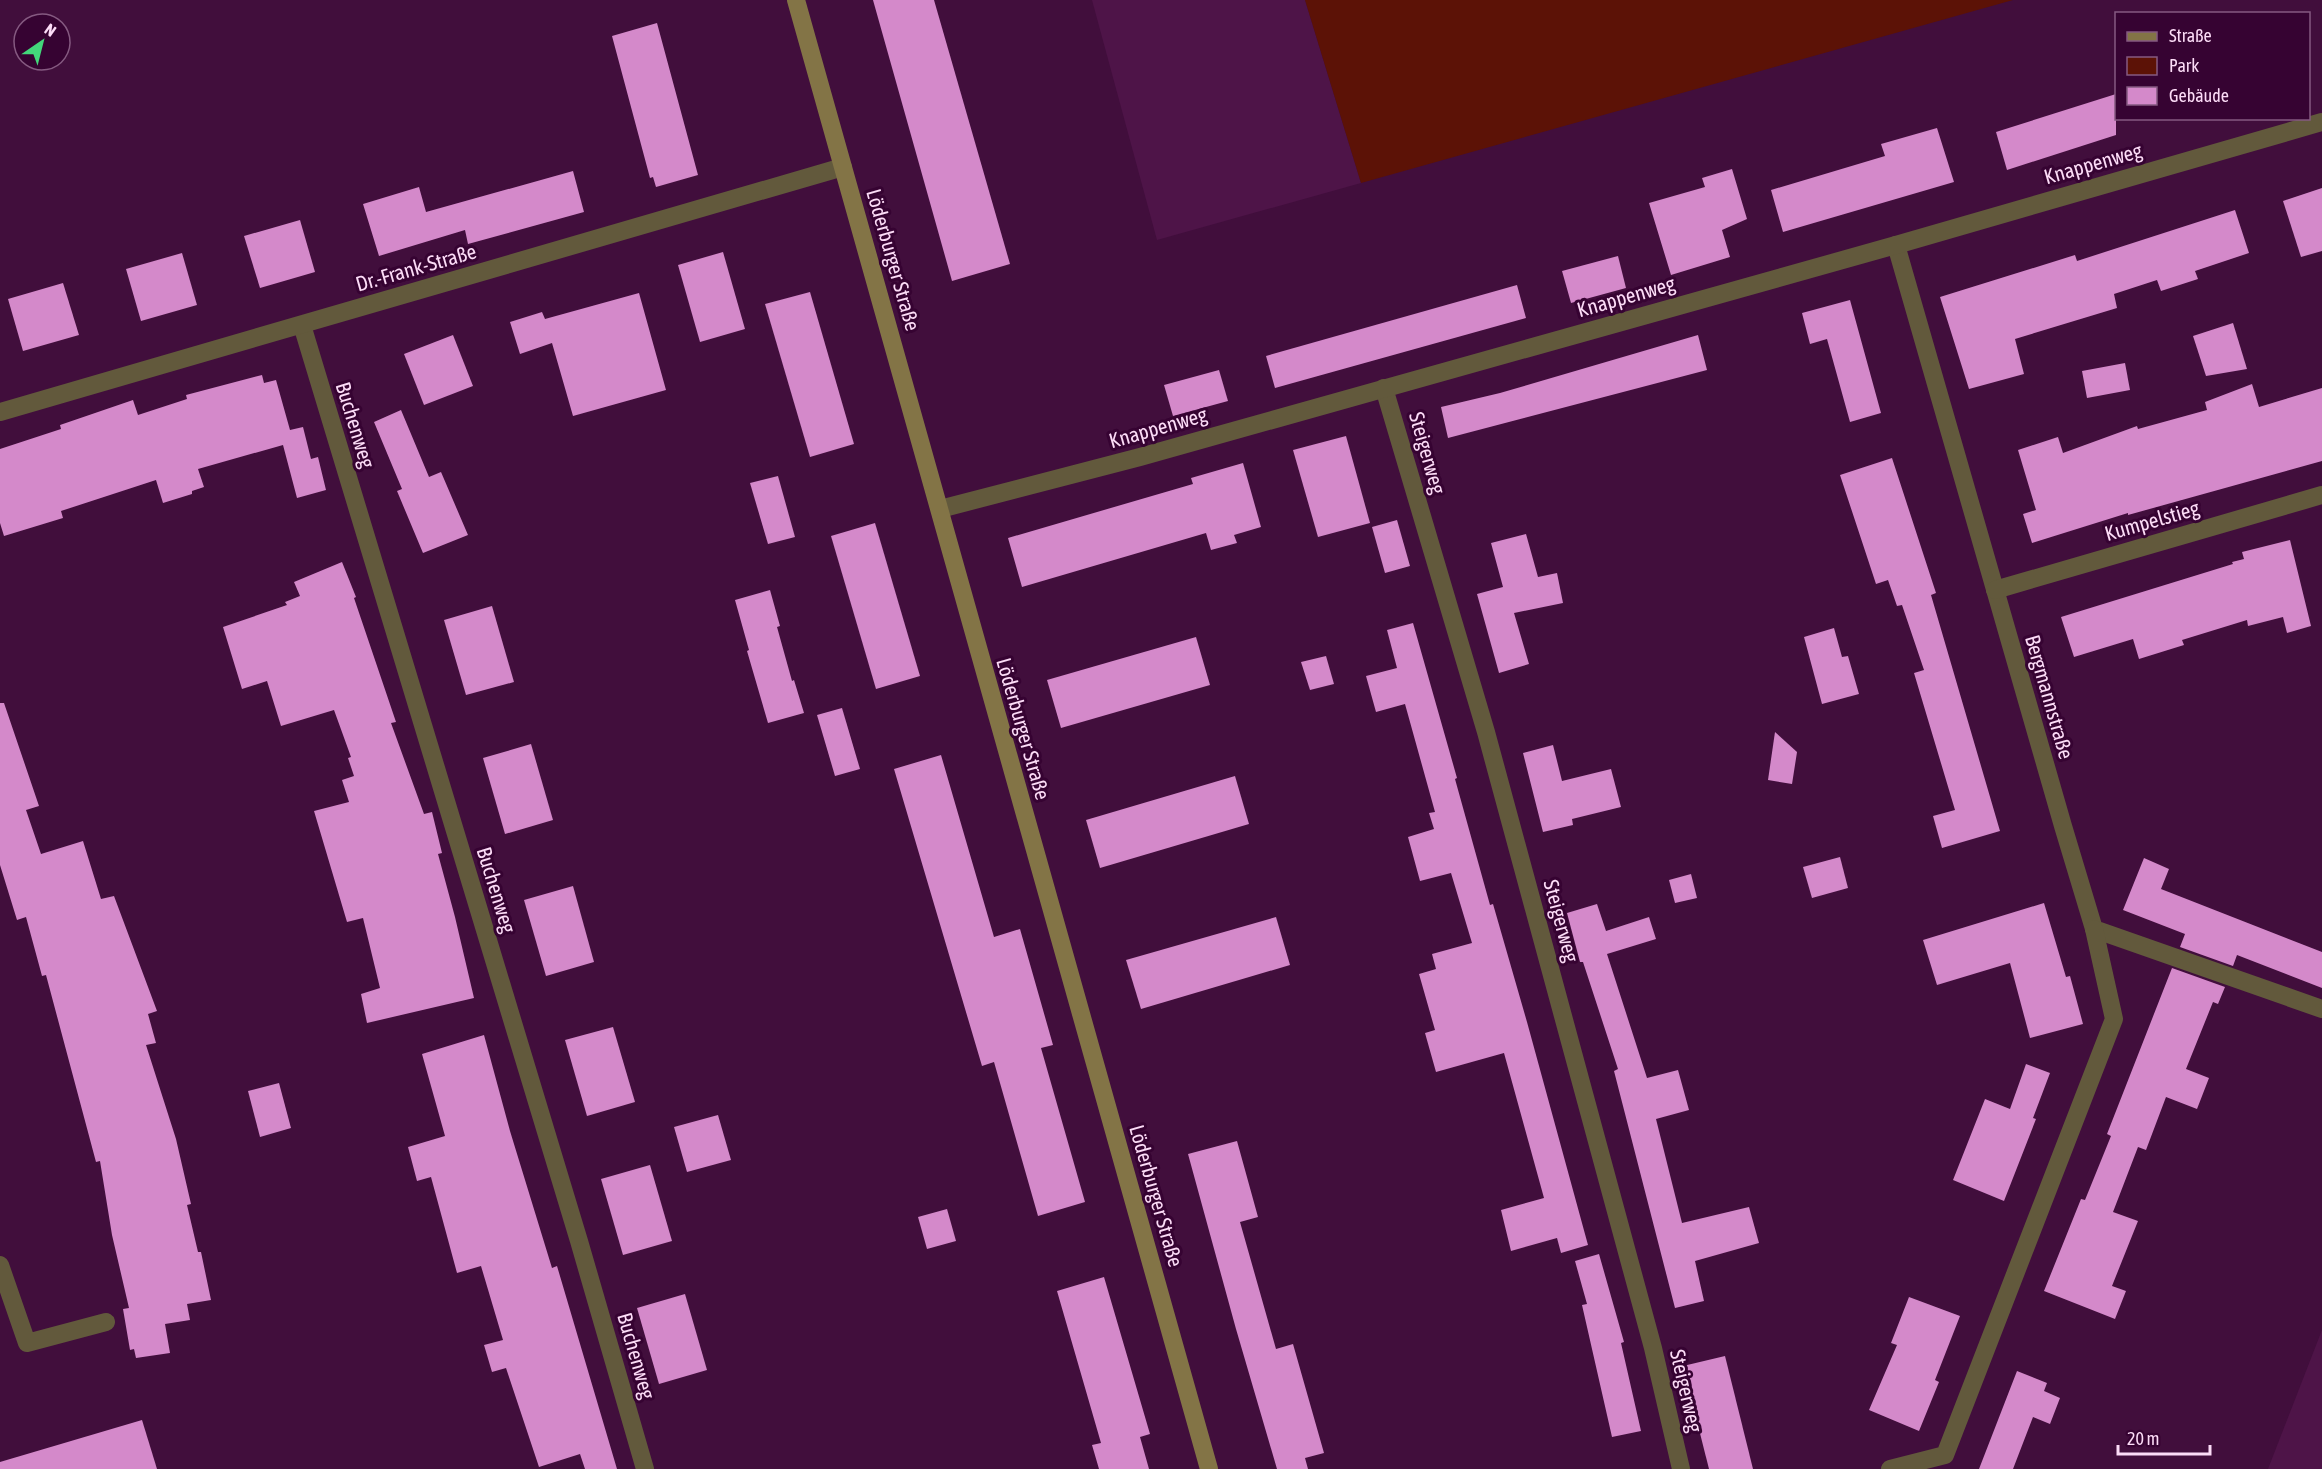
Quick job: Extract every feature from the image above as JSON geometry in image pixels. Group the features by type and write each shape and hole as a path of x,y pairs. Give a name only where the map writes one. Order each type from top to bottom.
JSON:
{"street":[{"name":"Löderburger Straße","path":"796,0 1209,1469"},
{"name":"Knappenweg","path":"940,509 1140,457 2322,122"},
{"name":"Dr.-Frank-Straße","path":"0,412 843,167"},
{"name":"Bergmannstraße","path":"1890,1469 1945,1455 2114,1019 2094,929 1896,244"},
{"name":"Buchenweg","path":"302,325 645,1469"},
{"name":"Steigerweg","path":"1384,388 1490,744 1653,1348 1682,1469"},
{"name":"Kumpelstieg","path":"1995,590 2322,495"},
{"path":"2094,929 2322,1009"},
{"path":"0,1265 27,1344 106,1322"}],"shaded area":[{"path":"1092,0 1305,0 1361,183 1157,240"},
{"path":"2322,1330 2322,1469 2268,1469"}],"green space":[{"path":"1305,0 2013,0 1361,183"}],"building":[{"path":"873,0 934,0 1010,264 952,281"},
{"path":"657,23 698,175 656,187 653,177 650,178 612,36"},
{"path":"2115,94 2116,135 2007,170 1996,132"},
{"path":"1937,128 1954,182 1783,232 1771,190 1885,156 1881,144"},
{"path":"1732,169 1747,219 1722,230 1730,257 1671,275 1649,203 1705,187 1702,178"},
{"path":"573,171 584,212 468,244 465,230 379,256 363,204 419,187 426,212"},
{"path":"2322,188 2322,251 2301,257 2283,201"},
{"path":"2235,210 2249,253 2195,271 2198,279 2161,291 2157,280 2114,294 2117,308 2015,339 2024,374 1969,389 1940,297 2075,255 2077,261"},
{"path":"300,220 315,272 260,288 244,236"},
{"path":"723,252 745,329 700,342 678,265"},
{"path":"182,253 197,305 141,321 126,269"},
{"path":"1618,256 1626,288 1571,303 1562,271"},
{"path":"63,283 79,335 23,351 8,299"},
{"path":"1517,285 1526,318 1275,388 1266,356"},
{"path":"810,292 854,444 810,457 765,304"},
{"path":"639,293 666,390 573,416 552,343 520,354 510,322 542,312 545,319"},
{"path":"1850,300 1881,413 1850,422 1827,339 1810,344 1802,313"},
{"path":"2233,323 2247,369 2206,376 2193,336"},
{"path":"453,335 473,386 424,405 404,354"},
{"path":"1698,335 1707,370 1448,438 1441,407 1500,393"},
{"path":"2125,363 2130,390 2087,398 2082,371"},
{"path":"1219,370 1228,401 1173,416 1164,385"},
{"path":"262,375 264,383 276,380 290,430 303,427 311,459 318,457 326,490 297,498 283,445 198,469 204,487 192,491 192,494 163,503 156,480 61,511 63,518 4,536 0,523 0,449 61,429 60,425 133,400 138,415 187,399 186,395"},
{"path":"2252,384 2259,407 2322,388 2322,461 2128,515 2128,513 2032,543 2023,514 2036,510 2018,450 2058,437 2063,453 2137,426 2138,429 2207,410 2205,402"},
{"path":"401,410 429,477 441,472 468,535 423,553 397,491 402,489 374,422"},
{"path":"1346,436 1370,523 1318,537 1293,450"},
{"path":"1892,458 1936,593 1931,595 2000,831 1942,848 1933,816 1955,810 1914,673 1924,670 1902,605 1897,606 1888,580 1876,584 1840,475"},
{"path":"1243,463 1261,527 1234,535 1237,543 1211,550 1206,533 1022,587 1008,538 1193,484 1191,478"},
{"path":"778,476 795,537 768,544 750,483"},
{"path":"1397,520 1410,566 1385,573 1372,527"},
{"path":"875,523 920,676 876,689 831,536"},
{"path":"1526,534 1538,577 1557,573 1563,603 1514,613 1529,664 1499,673 1477,594 1503,587 1491,543"},
{"path":"2290,540 2311,626 2287,633 2283,617 2248,626 2247,620 2182,640 2184,645 2139,659 2133,639 2074,657 2061,617 2233,564 2232,562 2244,559 2242,552"},
{"path":"342,562 356,597 354,598 396,722 391,723 424,814 432,812 442,853 438,854 474,998 367,1023 361,994 380,988 363,918 347,922 314,811 349,802 342,780 354,776 348,758 351,757 334,710 281,726 267,681 242,689 223,627 287,605 285,602 300,596 294,582"},
{"path":"770,590 780,626 777,627 792,681 794,680 804,713 768,723 735,600"},
{"path":"492,606 514,682 466,695 444,620"},
{"path":"1413,623 1490,905 1493,904 1588,1245 1561,1253 1557,1238 1511,1251 1501,1210 1544,1198 1504,1053 1436,1072 1425,1033 1435,1030 1419,974 1436,969 1432,954 1472,943 1451,873 1420,881 1408,837 1434,829 1429,813 1435,812 1405,704 1376,712 1366,676 1397,668 1387,630"},
{"path":"1834,628 1842,657 1848,656 1859,694 1822,704 1804,637"},
{"path":"1196,637 1210,685 1061,728 1047,680"},
{"path":"1326,656 1334,684 1310,690 1301,662"},
{"path":"0,703 4,703 39,806 26,810 41,854 83,841 101,899 114,896 157,1011 148,1014 156,1043 146,1045 176,1139 191,1204 187,1205 198,1252 201,1252 211,1300 187,1304 190,1320 165,1324 170,1353 136,1358 134,1349 130,1350 123,1309 129,1308 112,1235 100,1161 96,1162 46,975 42,976 26,917 17,920 0,865"},
{"path":"842,708 860,769 835,776 817,715"},
{"path":"1775,732 1797,752 1792,784 1768,780"},
{"path":"531,744 553,820 505,834 483,758"},
{"path":"1553,745 1562,781 1611,769 1621,807 1572,819 1573,825 1543,832 1523,753"},
{"path":"941,755 994,937 1020,929 1053,1045 1041,1048 1085,1202 1038,1216 994,1062 982,1066 894,769"},
{"path":"1235,776 1249,824 1100,868 1086,820"},
{"path":"1840,857 1848,888 1812,898 1803,867"},
{"path":"2144,858 2169,869 2161,889 2322,952 2322,988 2237,955 2233,966 2180,947 2185,934 2123,910"},
{"path":"1691,874 1697,898 1675,903 1669,880"},
{"path":"573,886 594,962 546,976 524,900"},
{"path":"2044,903 2066,977 2070,976 2083,1024 2030,1038 2010,963 1937,985 1923,940"},
{"path":"1597,904 1606,931 1649,917 1656,939 1607,954 1647,1078 1678,1070 1689,1110 1656,1119 1682,1223 1749,1207 1759,1243 1695,1261 1704,1301 1675,1308 1614,1071 1618,1069 1583,962 1580,962 1567,913"},
{"path":"1276,917 1290,965 1141,1009 1126,960"},
{"path":"2172,968 2225,987 2218,1004 2213,1002 2186,1069 2209,1078 2197,1109 2166,1097 2146,1150 2138,1147 2113,1212 2138,1221 2112,1286 2126,1291 2115,1319 2044,1291 2081,1199 2085,1200 2111,1136 2107,1134"},
{"path":"613,1027 635,1102 587,1116 565,1040"},
{"path":"484,1035 510,1131 552,1268 557,1266 617,1469 585,1469 580,1454 539,1467 506,1368 492,1372 484,1345 503,1340 481,1266 457,1273 431,1177 417,1181 408,1147 445,1136 422,1054"},
{"path":"2026,1064 2050,1073 2033,1118 2036,1119 2004,1201 1953,1180 1985,1099 2010,1109"},
{"path":"279,1083 291,1128 260,1137 248,1091"},
{"path":"718,1115 731,1160 687,1172 674,1127"},
{"path":"1237,1141 1258,1217 1240,1222 1276,1349 1293,1344 1324,1453 1305,1458 1308,1469 1277,1469 1188,1154"},
{"path":"650,1165 672,1241 623,1255 601,1179"},
{"path":"947,1209 956,1241 927,1249 918,1217"},
{"path":"1599,1254 1624,1342 1621,1343 1641,1431 1612,1437 1582,1305 1587,1304 1575,1261"},
{"path":"1104,1277 1150,1434 1140,1437 1149,1469 1099,1469 1092,1445 1101,1443 1057,1291"},
{"path":"685,1294 707,1370 659,1384 637,1308"},
{"path":"1909,1297 1960,1316 1935,1380 1939,1382 1919,1431 1869,1410 1897,1345 1891,1343"},
{"path":"1725,1356 1753,1469 1709,1469 1683,1366"},
{"path":"2017,1371 2047,1383 2044,1391 2060,1398 2050,1424 2033,1417 2013,1469 1979,1469"},
{"path":"142,1420 157,1469 0,1469 0,1462"}]}
